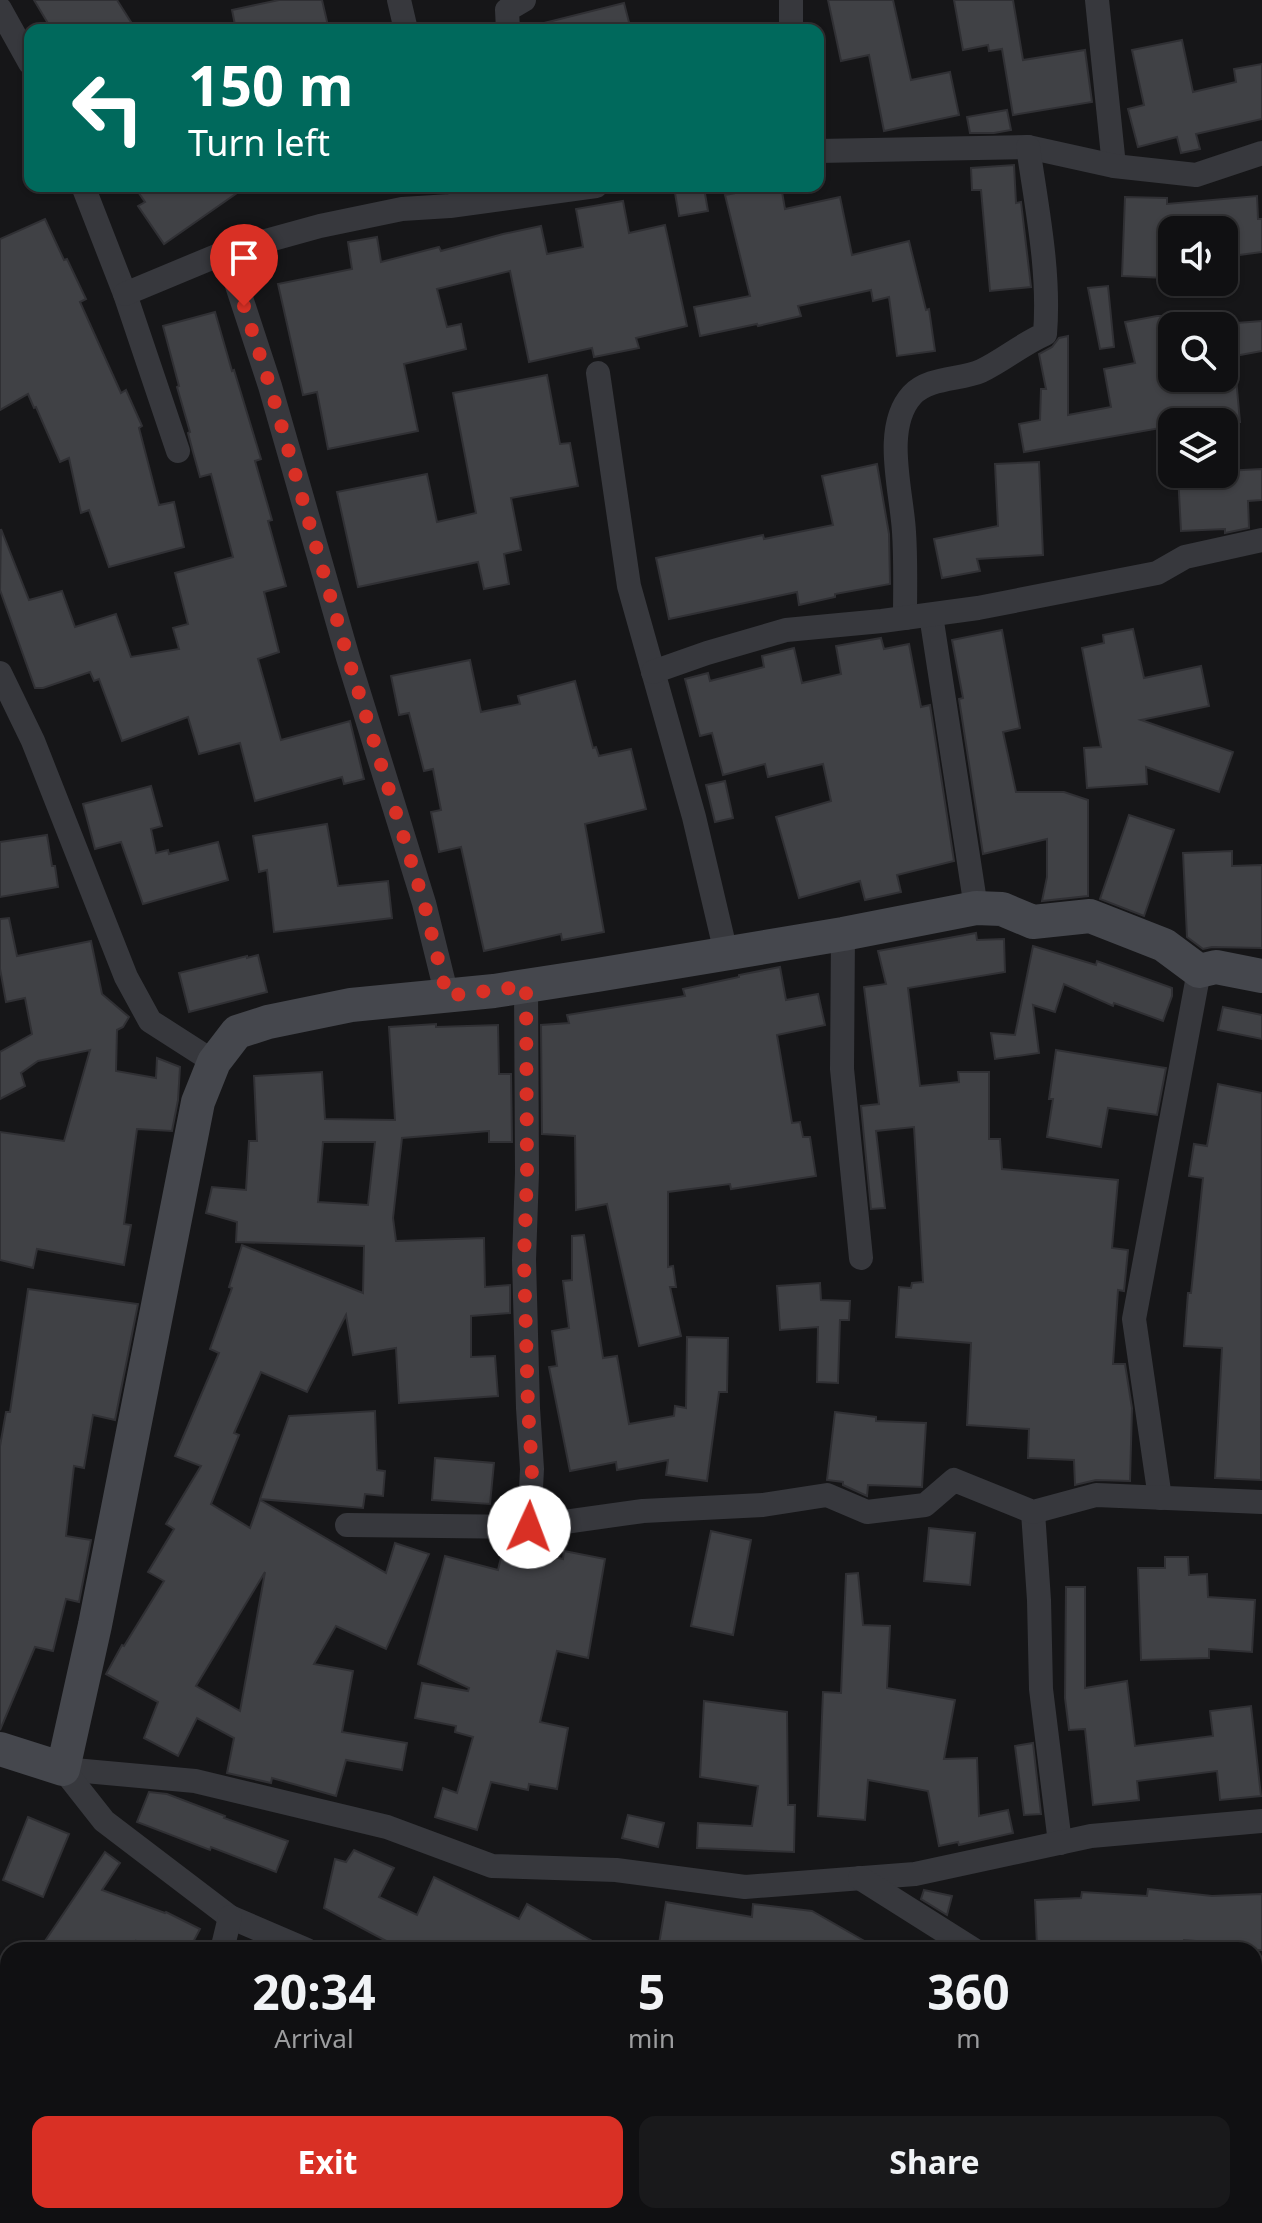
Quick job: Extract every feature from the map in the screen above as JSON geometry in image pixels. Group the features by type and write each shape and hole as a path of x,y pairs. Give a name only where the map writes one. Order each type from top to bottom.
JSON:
{"street":[{"path":"399,0 405,24"},
{"path":"508,24 507,10 524,0"},
{"path":"791,0 791,24"},
{"path":"1097,0 1114,166"},
{"path":"0,9 24,52"},
{"path":"905,618 904,532 896,463 897,427 902,410 914,393 932,384 980,371 1026,342 1045,334 1044,260 1028,147"},
{"path":"824,151 1028,147 1114,166 1196,175 1262,153"},
{"path":"85,192 125,294 178,451"},
{"path":"125,294 226,252 320,226 447,196 519,192"},
{"path":"226,252 270,386 348,658 424,903 447,996"},
{"path":"598,373 629,586 694,817 726,953"},
{"path":"653,672 786,630 978,608 1157,573 1185,557 1262,540"},
{"path":"931,615 976,908"},
{"path":"0,673 33,741 126,977 150,1021 214,1062"},
{"path":"63,1769 95,1625 198,1102 214,1062 237,1032 268,1022 351,1005 526,986 843,934 976,908 1002,909 1033,922 1090,916 1164,945 1199,971 1216,967 1262,976"},
{"path":"843,934 842,1069 861,1258"},
{"path":"1160,1498 1134,1319 1199,971"},
{"path":"526,986 524,1260 532,1469 529,1527"},
{"path":"347,1525 529,1527 643,1511 763,1505 827,1495 867,1512 925,1505 954,1480 1033,1512 1096,1495 1262,1502"},
{"path":"1033,1512 1041,1689 1060,1843"},
{"path":"0,1749 63,1769 210,1784 387,1827 492,1866 616,1870 745,1887 915,1874 1091,1836 1262,1821"},
{"path":"63,1769 104,1821 230,1917 288,1942"},
{"path":"860,1878 961,1942"},
{"path":"224,1942 230,1917"}],"building":[{"path":"34,0 117,0 132,24 48,24"},
{"path":"279,0 322,0 328,24 235,24 232,10"},
{"path":"828,0 893,0 911,80 950,72 959,115 884,131 869,55 841,61"},
{"path":"954,0 1013,0 1023,60 1085,50 1092,102 1013,115 1002,49 989,51 988,45 963,50"},
{"path":"624,3 629,24 544,24"},
{"path":"1182,40 1193,92 1236,82 1234,69 1262,64 1262,119 1196,134 1200,149 1181,153 1177,137 1138,147 1128,109 1144,105 1132,50"},
{"path":"1007,110 1011,130 970,133 967,117"},
{"path":"1014,165 1016,203 1021,202 1031,287 990,291 981,190 972,190 971,168"},
{"path":"138,192 238,192 164,244 138,206 145,202"},
{"path":"705,192 708,211 679,216 675,193"},
{"path":"782,192 785,209 840,197 852,255 909,241 926,310 929,309 935,351 897,356 889,297 873,301 871,290 798,306 801,316 700,336 694,307 750,296 725,195"},
{"path":"1257,196 1258,219 1262,219 1262,252 1238,255 1238,216 1158,216 1158,278 1122,276 1125,197 1167,198 1167,204"},
{"path":"623,201 629,233 665,225 687,326 636,338 639,348 594,357 592,348 529,362 510,271 437,289 447,327 461,324 466,349 404,364 418,431 328,449 317,392 303,395 278,284 352,269 348,242 377,237 381,262 439,247 441,251 541,226 547,254 583,247 576,209"},
{"path":"45,219 86,299 80,302 121,393 126,390 142,426 139,428 159,505 174,502 184,547 109,567 89,510 81,513 69,458 60,462 28,394 0,410 0,239"},
{"path":"1108,286 1114,347 1100,349 1088,288"},
{"path":"215,312 261,459 255,461 286,586 264,592 279,652 258,659 281,740 350,721 364,779 344,784 342,777 255,801 240,743 199,754 188,717 122,741 99,679 94,681 90,672 35,688 0,590 1,529 29,600 62,591 75,627 116,614 131,657 179,649 173,628 188,624 175,573 233,557 211,474 200,477 163,326"},
{"path":"1158,316 1158,392 1237,392 1240,422 1238,408 1158,408 1158,428 1024,452 1019,424 1040,420 1041,389 1046,389 1039,354 1052,347 1059,338 1068,336 1068,415 1111,407 1104,369 1135,363 1125,322"},
{"path":"1262,321 1262,351 1238,355 1238,323"},
{"path":"547,375 560,444 570,443 578,486 511,498 521,550 504,554 509,584 484,589 478,562 358,587 337,492 427,474 437,522 476,513 453,393"},
{"path":"1039,462 1043,555 977,559 980,571 942,578 934,539 998,526 995,464"},
{"path":"877,464 889,534 890,584 835,594 835,597 799,605 797,592 669,619 656,558 763,535 764,539 833,525 822,476"},
{"path":"1262,469 1262,500 1248,501 1249,528 1225,533 1225,529 1181,531 1179,488 1238,488 1238,470"},
{"path":"1133,629 1144,678 1201,666 1209,706 1141,720 1233,752 1219,792 1146,767 1147,784 1087,788 1084,748 1101,747 1082,648 1104,643 1103,635"},
{"path":"1002,630 1020,728 1003,732 1016,792 1064,792 1088,800 1088,896 1042,901 1047,877 1047,839 983,854 959,699 963,698 952,640"},
{"path":"881,638 884,649 909,644 921,707 930,705 954,861 897,875 901,892 865,900 860,881 799,898 776,817 831,801 823,764 768,777 765,764 723,775 712,733 700,736 685,679 708,673 710,681 764,667 762,656 794,648 802,683 841,674 836,646"},
{"path":"470,660 481,712 520,704 518,696 575,681 593,748 596,747 599,756 631,749 646,809 585,824 604,932 562,940 561,934 484,951 461,847 439,852 431,812 441,810 433,769 424,771 409,713 399,715 391,676"},
{"path":"725,781 733,818 715,822 706,785"},
{"path":"151,786 162,826 151,829 156,853 168,850 169,854 218,842 228,880 143,904 121,842 95,849 83,804"},
{"path":"1129,815 1174,830 1144,916 1100,899"},
{"path":"327,824 338,886 388,881 392,918 274,932 267,870 259,872 253,836"},
{"path":"47,835 58,887 0,897 0,842"},
{"path":"1232,851 1232,866 1262,865 1262,948 1203,949 1187,937 1183,853"},
{"path":"9,918 17,956 91,941 102,994 129,1017 117,1030 116,1071 156,1078 157,1058 180,1067 172,1131 137,1129 124,1224 131,1225 124,1265 37,1249 33,1268 0,1260 0,1132 64,1141 90,1050 38,1061 21,1073 25,1086 0,1099 0,1052 32,1034 25,998 6,1002 0,969 0,919"},
{"path":"976,933 977,940 1004,939 1005,972 908,988 920,1086 959,1082 958,1072 989,1072 989,1139 1000,1139 1002,1169 1118,1180 1112,1248 1128,1250 1124,1291 1118,1290 1113,1364 1125,1364 1132,1408 1130,1481 1096,1480 1075,1485 1074,1460 1028,1458 1029,1429 967,1425 971,1343 896,1337 899,1287 911,1288 912,1283 923,1282 914,1127 876,1131 885,1208 871,1209 861,1106 879,1104 864,987 886,984 878,951"},
{"path":"1033,946 1096,965 1097,961 1172,988 1163,1021 1114,1003 1113,1006 1064,984 1055,1012 1033,1005 1039,1053 995,1059 991,1033 1015,1035"},
{"path":"258,955 267,992 189,1012 179,973"},
{"path":"780,967 786,1000 818,994 825,1025 777,1035 792,1123 800,1122 803,1137 810,1137 816,1176 731,1189 730,1184 668,1192 668,1267 673,1266 676,1287 670,1287 681,1336 639,1346 607,1204 576,1210 575,1136 542,1134 541,1025 569,1023 567,1015 685,996 683,989"},
{"path":"1223,1007 1262,1015 1262,1039 1218,1030"},
{"path":"498,1025 499,1074 511,1074 512,1142 489,1142 489,1131 402,1138 393,1218 396,1241 484,1238 485,1287 510,1285 510,1313 471,1316 471,1357 495,1356 498,1396 399,1403 396,1348 353,1355 346,1315 307,1392 261,1372 234,1433 239,1435 211,1504 250,1528 260,1500 386,1573 395,1543 429,1554 386,1649 336,1626 314,1664 353,1671 342,1732 407,1743 402,1770 346,1760 336,1796 272,1778 271,1783 227,1773 234,1738 197,1718 178,1756 144,1738 158,1702 106,1674 164,1581 148,1572 174,1529 166,1524 201,1466 175,1456 219,1353 210,1349 232,1288 229,1287 242,1245 363,1293 364,1246 236,1242 237,1222 206,1213 212,1187 246,1190 249,1141 257,1141 254,1076 322,1072 325,1119 395,1120 389,1027","holes":["323,1142 375,1142 368,1205 318,1202","265,1572 240,1711 196,1686"]},
{"path":"1056,1050 1166,1068 1157,1115 1108,1108 1101,1147 1047,1137"},
{"path":"1218,1084 1262,1093 1261,1480 1215,1478 1222,1348 1184,1346 1203,1178 1189,1176 1194,1144 1207,1146"},
{"path":"584,1235 603,1358 617,1356 629,1424 674,1416 675,1406 686,1408 687,1337 728,1338 727,1392 719,1392 707,1481 666,1475 668,1460 617,1470 616,1462 570,1471 549,1367 557,1366 552,1331 569,1328 563,1281 572,1280 572,1236"},
{"path":"820,1283 821,1300 850,1301 849,1320 840,1320 838,1383 817,1382 818,1327 780,1330 777,1286"},
{"path":"28,1289 138,1304 115,1420 93,1415 84,1468 74,1466 66,1536 91,1540 79,1602 66,1599 53,1651 35,1647 0,1730 0,1446 6,1412 10,1412"},
{"path":"375,1411 377,1470 385,1471 383,1496 365,1494 363,1508 260,1499 289,1416"},
{"path":"835,1412 876,1417 876,1421 926,1423 922,1487 868,1485 867,1496 843,1485 843,1482 827,1480"},
{"path":"435,1458 494,1463 490,1504 432,1500"},
{"path":"929,1528 975,1533 970,1585 924,1581"},
{"path":"711,1531 751,1540 733,1635 691,1626"},
{"path":"504,1545 563,1559 564,1551 605,1559 588,1658 557,1651 540,1722 568,1728 557,1789 529,1784 528,1790 491,1782 477,1830 435,1817 443,1788 457,1793 473,1737 455,1732 456,1726 415,1718 422,1683 468,1691 469,1688 418,1664 445,1556 498,1570"},
{"path":"1165,1557 1188,1557 1189,1575 1207,1574 1208,1597 1255,1600 1252,1652 1209,1649 1209,1658 1141,1660 1138,1568 1165,1568"},
{"path":"858,1573 863,1625 890,1626 887,1688 955,1700 944,1759 977,1758 979,1816 1008,1810 1013,1833 959,1845 958,1842 939,1846 928,1791 868,1780 865,1820 818,1816 823,1692 841,1693 846,1574"},
{"path":"1066,1587 1085,1587 1085,1688 1127,1681 1135,1746 1213,1736 1210,1711 1251,1706 1261,1796 1220,1800 1217,1771 1137,1781 1139,1800 1093,1805 1085,1729 1069,1730 1065,1698"},
{"path":"704,1701 787,1712 788,1805 795,1805 794,1852 697,1848 698,1823 752,1826 758,1786 700,1777"},
{"path":"1033,1743 1041,1814 1024,1815 1015,1746"},
{"path":"149,1792 167,1794 288,1841 276,1872 137,1822"},
{"path":"628,1815 664,1823 658,1847 622,1838"},
{"path":"28,1817 69,1834 43,1897 3,1880"},
{"path":"354,1850 394,1868 379,1897 417,1915 434,1877 519,1919 527,1904 594,1942 388,1942 324,1908 335,1859 346,1862"},
{"path":"105,1852 120,1863 102,1890 166,1912 200,1929 193,1942 44,1942"},
{"path":"1148,1889 1212,1896 1262,1894 1262,1942 1037,1942 1035,1900 1081,1898 1082,1892 1147,1896"},
{"path":"924,1890 952,1896 947,1915 921,1899"},
{"path":"666,1902 752,1917 753,1904 812,1911 866,1942 659,1942"}],"route":[{"path":"244,306 424,903 447,996 526,986 524,1260 532,1469 529,1527"}]}
